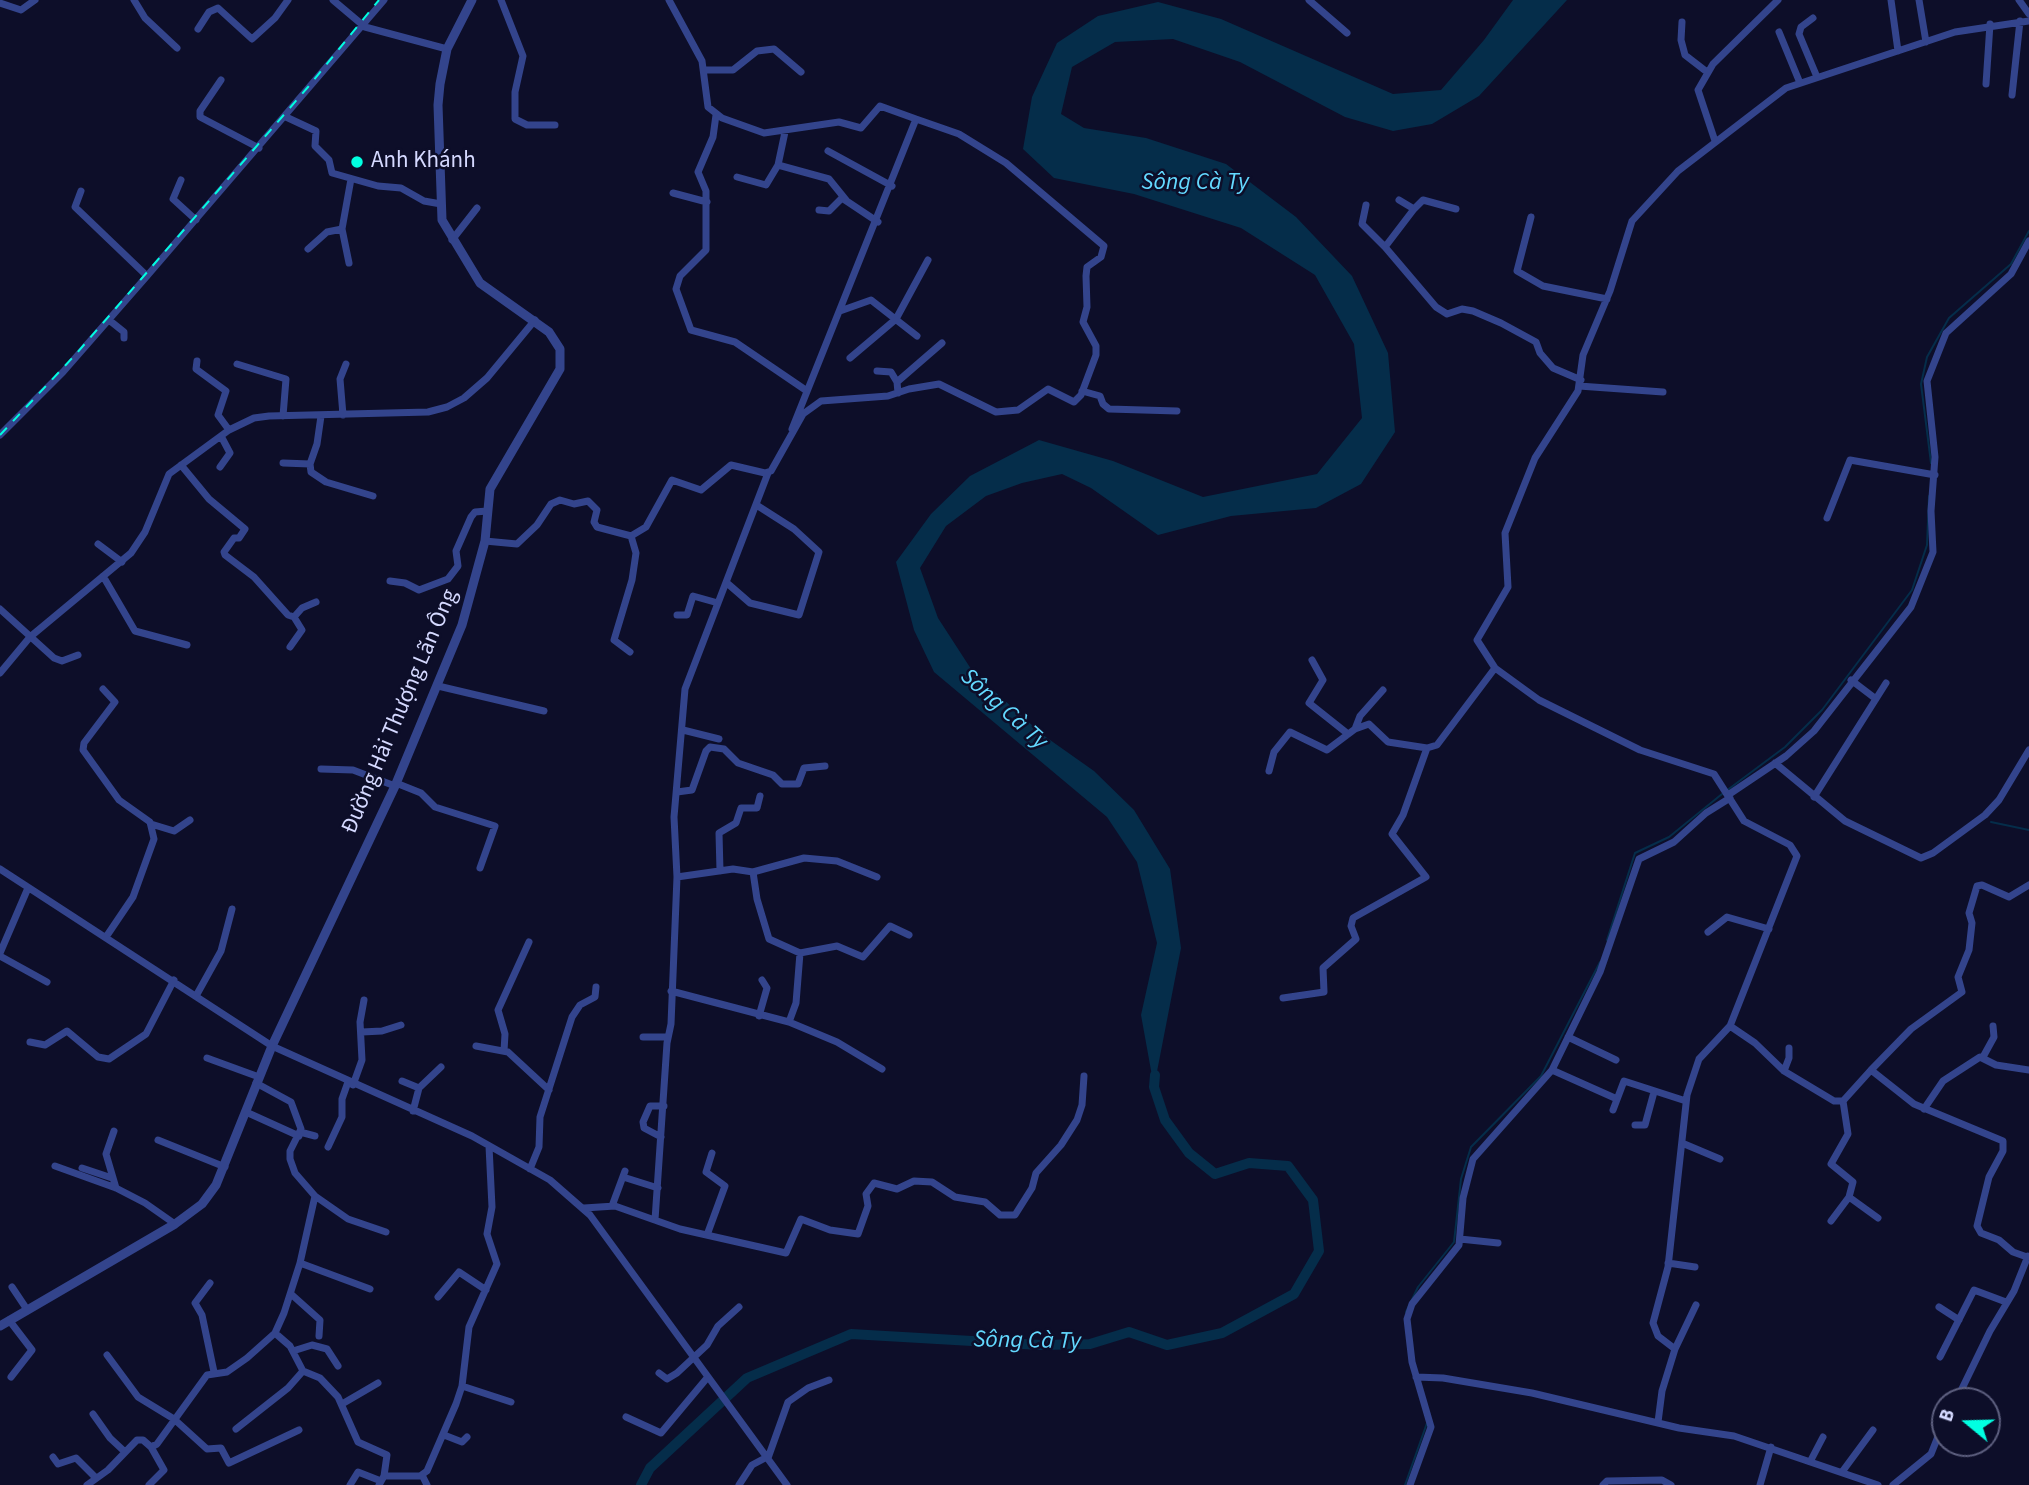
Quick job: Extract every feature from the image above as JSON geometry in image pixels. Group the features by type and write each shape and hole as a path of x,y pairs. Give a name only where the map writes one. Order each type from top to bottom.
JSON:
{"street":[{"path":"0,3 21,10 35,0"},
{"path":"134,0 145,18 177,48"},
{"path":"198,29 209,12 218,8 252,39 275,18 288,0"},
{"path":"333,0 360,24 383,34 447,49"},
{"path":"0,435 109,320 286,117 360,24 384,0"},
{"name":"Đường Hải Thượng Lãn Ông","path":"4,1323 175,1224 202,1204 225,1167 272,1046 395,785 438,686 468,609 485,541 486,511 492,484 562,363 562,353 556,341 535,320 480,283 442,220 438,105 447,49 472,0"},
{"path":"501,0 523,56 515,92 516,121 527,125 555,125"},
{"path":"668,0 705,70 705,100 716,115 759,132 785,132 839,122 861,128 880,106 959,134 1006,163 1102,243 1105,251 1087,267 1087,307 1083,322 1096,351 1082,391 1072,402 1048,389 1018,410 1003,412 986,409 968,396 939,384 898,393 815,403 792,429"},
{"path":"1309,0 1347,33"},
{"path":"1715,141 1698,93 1707,72 1778,0"},
{"path":"1891,0 1898,51"},
{"path":"1919,0 1926,41"},
{"path":"2019,0 2029,14"},
{"path":"1814,18 1801,27 1799,33 1817,77"},
{"path":"1675,1349 1655,1332 1653,1323 1668,1263 1686,1101 1699,1059 1730,1026 1742,987 1797,861 1796,853 1790,845 1747,824 1714,774 1640,750 1539,700 1495,668 1481,651 1477,640 1508,587 1504,533 1535,458 1580,383 1583,355 1607,299 1634,218 1688,161 1778,92 1926,41 1990,24 2029,20"},
{"path":"2012,96 2020,21"},
{"path":"1682,22 1681,40 1685,55 1707,72"},
{"path":"1986,84 1990,24"},
{"path":"1779,32 1800,83"},
{"path":"705,70 733,70 764,49 776,50 801,72"},
{"path":"221,80 200,111 200,117 259,148"},
{"path":"716,115 713,137 698,172 707,202 706,250 676,284 691,330 731,339 807,391"},
{"path":"286,117 316,131 315,146 329,160 332,173 401,188 422,200 441,204"},
{"path":"654,1220 664,1106 677,877 674,817 687,679 758,506 768,473 792,429 841,311 916,119"},
{"path":"737,177 766,185 778,165 785,132"},
{"path":"828,152 892,186"},
{"path":"778,165 829,179 846,200 877,222"},
{"path":"349,263 342,229 351,179"},
{"path":"181,180 173,199 196,220"},
{"path":"81,191 75,201 75,207 147,276"},
{"path":"673,193 707,202"},
{"path":"819,210 827,212 838,200 846,200"},
{"path":"1399,200 1413,208"},
{"path":"1385,247 1413,208 1423,200 1456,209"},
{"path":"1366,205 1362,224 1441,312 1451,315 1462,309 1501,323 1536,342 1553,368 1580,383 1662,392"},
{"path":"452,240 477,208"},
{"path":"1531,216 1517,271 1544,286 1607,299"},
{"path":"308,249 327,232 342,229"},
{"path":"1412,1484 1431,1427 1416,1377 1409,1338 1409,1312 1460,1239 1465,1186 1475,1155 1552,1070 1600,972 1637,861 1674,842 1706,813 1814,731 1905,616 1922,585 1933,552 1926,383 1941,342 1954,324 2011,274 2029,241"},
{"path":"850,358 896,319 928,260"},
{"path":"849,289 858,304"},
{"path":"841,311 858,304 876,302 917,336"},
{"path":"109,320 124,332 124,338"},
{"path":"0,673 30,637 122,562 145,532 164,481 229,430 254,418 428,412 447,407 464,398 487,378 535,320"},
{"path":"897,382 942,343"},
{"path":"197,361 196,369 226,391 218,415 229,430"},
{"path":"237,364 286,379 283,416"},
{"path":"343,415 340,379 346,364"},
{"path":"877,370 888,371 897,382 898,393"},
{"path":"1082,391 1100,396 1102,404 1109,408 1177,411"},
{"path":"321,416 317,444 310,464 311,472 317,479 373,496"},
{"path":"220,467 229,453 221,436"},
{"path":"1827,518 1850,460 1931,475"},
{"path":"283,463 310,464"},
{"path":"181,465 209,499 245,529 239,538 234,538 224,552 225,555 254,577 282,610 294,617 302,630 290,647"},
{"path":"485,541 517,544 537,525 551,503 560,500 574,504 588,501 597,510 594,522 597,527 631,536 646,527 672,480 701,489 731,465 768,473"},
{"path":"727,583 750,603 799,615 819,552 794,528 758,506"},
{"path":"390,581 405,583 419,590 448,579 458,566 456,551 471,517 475,512 486,511"},
{"path":"630,652 614,640 632,582 636,553 631,536"},
{"path":"98,544 122,562"},
{"path":"103,576 135,631 187,645"},
{"path":"677,615 687,615 693,596 718,603"},
{"path":"294,617 302,608 316,602"},
{"path":"0,609 59,660 78,655"},
{"path":"1312,660 1323,680 1309,703 1351,731"},
{"path":"1351,731 1371,725 1385,741 1427,748 1443,740 1495,668"},
{"path":"1852,680 1875,699"},
{"path":"1814,797 1886,683"},
{"path":"438,686 544,711"},
{"path":"103,689 115,700 114,705 86,740 83,750 119,800 151,824 174,831 190,820"},
{"path":"1269,771 1274,752 1289,733 1327,750 1351,731 1360,716 1383,690"},
{"path":"683,730 719,739"},
{"path":"677,792 692,790 706,751 710,747 724,749 738,763 773,775 782,784 798,784 804,768 825,766"},
{"path":"1283,998 1324,992 1324,965 1356,939 1351,926 1353,918 1426,877 1392,834 1403,815 1427,748"},
{"path":"1775,763 1814,797 1857,828 1915,856 1926,857 1993,806 2029,750"},
{"path":"321,769 352,770 418,792 435,807 496,827 480,867"},
{"path":"720,871 719,833 736,822 741,808 757,808 760,796"},
{"path":"106,937 133,897 154,842 151,824"},
{"path":"677,877 735,869 753,872 804,858 837,861 877,877"},
{"path":"0,869 272,1046 488,1146 530,1169 584,1208 787,1485"},
{"path":"753,872 757,899 769,939 800,953 837,946 863,957 890,926 909,935"},
{"path":"1730,1026 1755,1043 1784,1071 1834,1101 1843,1101 1911,1029 1962,992 1958,976 1969,950 1972,923 1969,913 1977,886 1987,886 2009,897 2029,885"},
{"path":"29,888 0,954 47,982"},
{"path":"196,996 221,951 232,909"},
{"path":"1708,932 1727,916 1769,929"},
{"path":"504,1051 505,1034 498,1010 528,942"},
{"path":"789,1022 797,997 800,953"},
{"path":"30,1042 45,1045 66,1031 98,1057 109,1059 146,1034 174,980"},
{"path":"759,1016 767,988 762,980"},
{"path":"530,1169 539,1147 540,1117 572,1017 580,1004 595,997 596,987"},
{"path":"671,991 789,1022 837,1042 882,1069"},
{"path":"328,1147 342,1117 342,1098 362,1060 360,1022 364,1000"},
{"path":"362,1032 382,1031 401,1025"},
{"path":"1983,1057 1994,1037 1993,1026"},
{"path":"643,1037 668,1037"},
{"path":"1567,1037 1616,1060"},
{"path":"477,1046 504,1051 549,1090"},
{"path":"1784,1071 1790,1058 1789,1048"},
{"path":"1924,1109 1943,1081 1974,1059 1983,1057 1996,1065 2029,1070"},
{"path":"207,1058 258,1080 291,1102 300,1134 290,1151 295,1173 315,1196 348,1219 386,1232"},
{"path":"413,1111 419,1088 441,1067"},
{"path":"1552,1070 1617,1099"},
{"path":"1871,1070 1924,1109 2003,1141 2003,1151 1987,1182 1977,1226 1981,1233 1999,1240 2013,1252 2028,1256 1963,1387"},
{"path":"584,1208 612,1206 654,1220 786,1253 801,1219 857,1235 868,1206 869,1186 874,1183 897,1189 914,1181 932,1182 955,1197 985,1202 1000,1215 1015,1214 1029,1193 1036,1172 1047,1157 1061,1145 1077,1120 1083,1105 1084,1076"},
{"path":"402,1081 419,1088"},
{"path":"1613,1110 1625,1081 1686,1101"},
{"path":"1636,1125 1645,1125 1654,1092"},
{"path":"1831,1221 1849,1197 1852,1180 1835,1170 1831,1164 1849,1134 1843,1101"},
{"path":"661,1137 644,1128 643,1122 650,1106 664,1106"},
{"path":"246,1112 300,1134 315,1136"},
{"path":"114,1131 106,1154 116,1188"},
{"path":"158,1140 225,1167"},
{"path":"1682,1143 1720,1159"},
{"path":"350,1485 358,1472 382,1481 422,1475 432,1464 444,1435 462,1386 469,1327 497,1262 488,1234 492,1207 488,1146"},
{"path":"707,1234 725,1185 706,1172 712,1153"},
{"path":"55,1166 116,1188 145,1203 175,1224"},
{"path":"82,1168 112,1178"},
{"path":"612,1206 624,1174 658,1188"},
{"path":"151,1447 157,1444 194,1388 214,1372 224,1373 237,1366 275,1333 291,1294 315,1196"},
{"path":"1849,1197 1878,1218"},
{"path":"1460,1239 1498,1244"},
{"path":"300,1263 370,1289"},
{"path":"1668,1263 1695,1267"},
{"path":"438,1297 459,1272 486,1290"},
{"path":"210,1283 195,1303 202,1315 214,1372"},
{"path":"12,1287 26,1308"},
{"path":"1940,1357 1974,1290 2006,1302"},
{"path":"291,1294 320,1320 319,1336"},
{"path":"1658,1422 1662,1391 1675,1349 1696,1305"},
{"path":"659,1373 667,1379 694,1359 707,1345 718,1326 739,1307"},
{"path":"1939,1307 1959,1320"},
{"path":"4,1323 32,1350 11,1377"},
{"path":"275,1333 293,1350 303,1371 320,1378 342,1404 358,1442 388,1456 382,1481"},
{"path":"293,1350 312,1345 327,1349 338,1366"},
{"path":"107,1355 138,1397 174,1419 207,1449 221,1448 229,1463 299,1430"},
{"path":"236,1429 288,1388 303,1371"},
{"path":"1416,1377 1443,1378 1531,1393 1771,1447 1878,1485"},
{"path":"626,1417 661,1433 709,1380"},
{"path":"739,1485 752,1465 767,1458 788,1402 808,1388 830,1380"},
{"path":"342,1404 378,1383"},
{"path":"462,1386 511,1402"},
{"path":"93,1413 110,1438 125,1452"},
{"path":"1842,1472 1872,1430"},
{"path":"444,1435 462,1442 467,1437"},
{"path":"1811,1460 1823,1437"},
{"path":"87,1485 139,1440 151,1447 164,1470 149,1485"},
{"path":"1760,1485 1771,1447"},
{"path":"1893,1485 1931,1454"},
{"path":"53,1457 58,1464 76,1458 96,1478"},
{"path":"422,1475 426,1485"},
{"path":"1603,1485 1607,1481 1662,1480 1671,1485"}],"water":[{"name":"Sông Cà Ty","path":"1513,0 1567,0 1479,96 1432,124 1393,131 1345,117 1240,62 1173,39 1115,42 1072,67 1061,114 1084,128 1146,138 1226,164 1296,217 1352,276 1388,353 1395,432 1361,484 1316,508 1231,516 1158,535 1091,488 1062,474 1022,483 986,496 946,526 920,568 938,618 973,672 1043,735 1094,771 1134,810 1170,869 1181,948 1154,1087 1141,1015 1157,943 1137,862 1107,817 934,672 914,630 896,562 931,514 970,476 1039,440 1113,461 1203,497 1317,474 1362,418 1354,344 1315,275 1241,228 1134,194 1054,178 1023,149 1032,97 1057,43 1098,16 1158,2 1221,19 1393,94 1441,90 1484,40"}],"waterway":[{"path":"1931,463 1921,384 1927,357 1949,318 2011,264 2029,231"},
{"path":"1726,791 1785,747 1822,710 1912,590 1927,545 1929,496"},
{"path":"1607,940 1635,853 1669,837 1722,794"},
{"path":"1991,822 2029,830"},
{"path":"1406,1312 1418,1287 1454,1242 1461,1179 1471,1147 1541,1076 1600,962"},
{"name":"Sông Cà Ty","path":"641,1485 650,1468 747,1378 851,1334 1041,1345 1090,1344 1129,1332 1167,1345 1222,1333 1294,1294 1319,1251 1313,1200 1288,1166 1249,1163 1215,1174 1189,1153 1165,1120 1154,1087 1155,1075"},
{"path":"1405,1485 1427,1423"}],"railway":[{"path":"0,435 76,354 308,87 379,0"}],"place":[{"name":"Anh Khánh","path":"357,162"}]}
